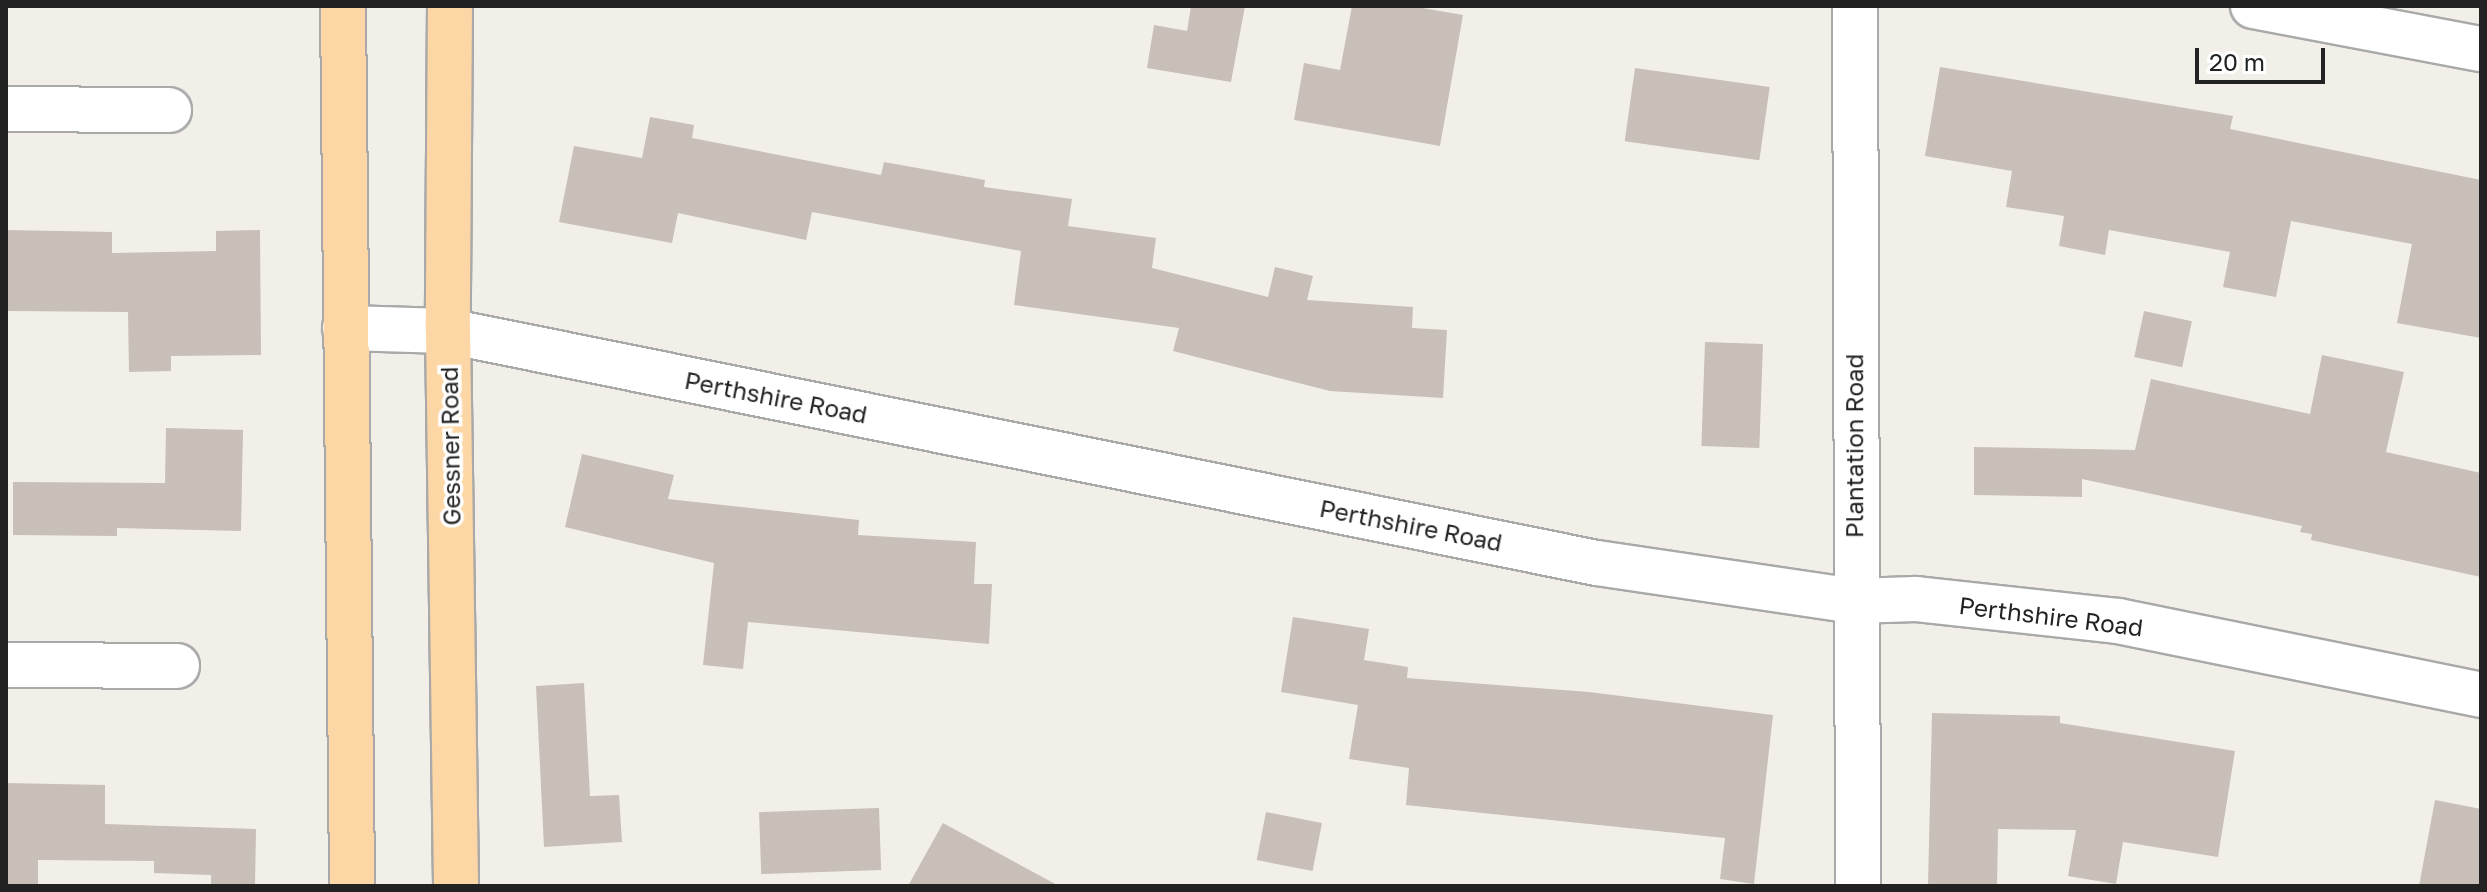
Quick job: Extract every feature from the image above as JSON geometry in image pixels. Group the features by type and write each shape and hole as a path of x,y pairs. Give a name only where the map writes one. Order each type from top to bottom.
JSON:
{"main road":[{"path":"343,6 352,886"},
{"name":"Gessner Road","path":"450,6 448,331 456,886"}],"street":[{"name":"Plantation Road","path":"1855,6 1854,601 1858,886"},
{"path":"2253,6 2481,49"},
{"path":"6,109 169,110"},
{"name":"Perthshire Road","path":"345,328 448,331 1597,563 1854,601 1916,599 2118,621 2481,695"},
{"path":"6,665 177,666"}],"building":[{"path":"1191,6 1245,6 1231,82 1147,68 1154,25 1187,31"},
{"path":"1352,6 1411,6 1463,15 1440,146 1294,120 1304,63 1340,70"},
{"path":"1940,67 2233,116 2230,129 2481,180 2481,338 2397,323 2412,244 2291,221 2276,297 2223,287 2230,252 2109,230 2105,255 2059,246 2064,216 2006,207 2012,171 1925,156"},
{"path":"1635,68 1770,87 1759,160 1625,141"},
{"path":"650,117 694,125 692,138 881,175 884,162 985,180 984,187 1072,199 1068,226 1156,238 1152,268 1268,297 1275,267 1313,276 1307,300 1413,307 1412,328 1447,330 1443,398 1330,391 1173,351 1179,328 1014,305 1021,251 812,212 806,240 678,213 672,243 559,222 574,146 642,158"},
{"path":"6,230 112,232 112,253 216,251 216,231 260,230 261,355 171,356 171,371 129,372 128,312 6,311"},
{"path":"2144,311 2192,321 2182,367 2134,357"},
{"path":"1705,342 1763,344 1759,448 1701,446"},
{"path":"2322,355 2404,372 2386,452 2481,473 2481,577 2311,540 2312,534 2300,532 2302,526 2082,479 2082,497 1974,495 1974,447 2135,450 2151,379 2310,414"},
{"path":"166,428 243,430 241,531 117,528 117,536 13,535 13,482 165,483"},
{"path":"582,454 674,475 668,499 859,520 858,535 976,542 974,584 992,584 989,644 748,622 743,669 703,665 714,563 565,527"},
{"path":"1293,617 1369,629 1364,660 1408,667 1407,678 1589,692 1773,715 1754,884 1720,879 1725,838 1406,805 1409,768 1349,759 1358,705 1281,692"},
{"path":"584,683 590,796 619,795 622,842 544,847 536,686"},
{"path":"1932,713 2060,716 2060,723 2235,751 2218,857 2123,842 2116,884 2068,876 2076,830 1998,829 1997,886 1928,886"},
{"path":"6,783 105,785 105,824 256,829 255,886 211,886 211,875 154,873 154,861 38,860 38,886 6,886"},
{"path":"2435,800 2481,809 2481,886 2419,886"},
{"path":"879,808 881,870 761,874 759,812"},
{"path":"1266,812 1322,823 1313,871 1257,860"},
{"path":"943,823 1059,886 908,886"}]}
